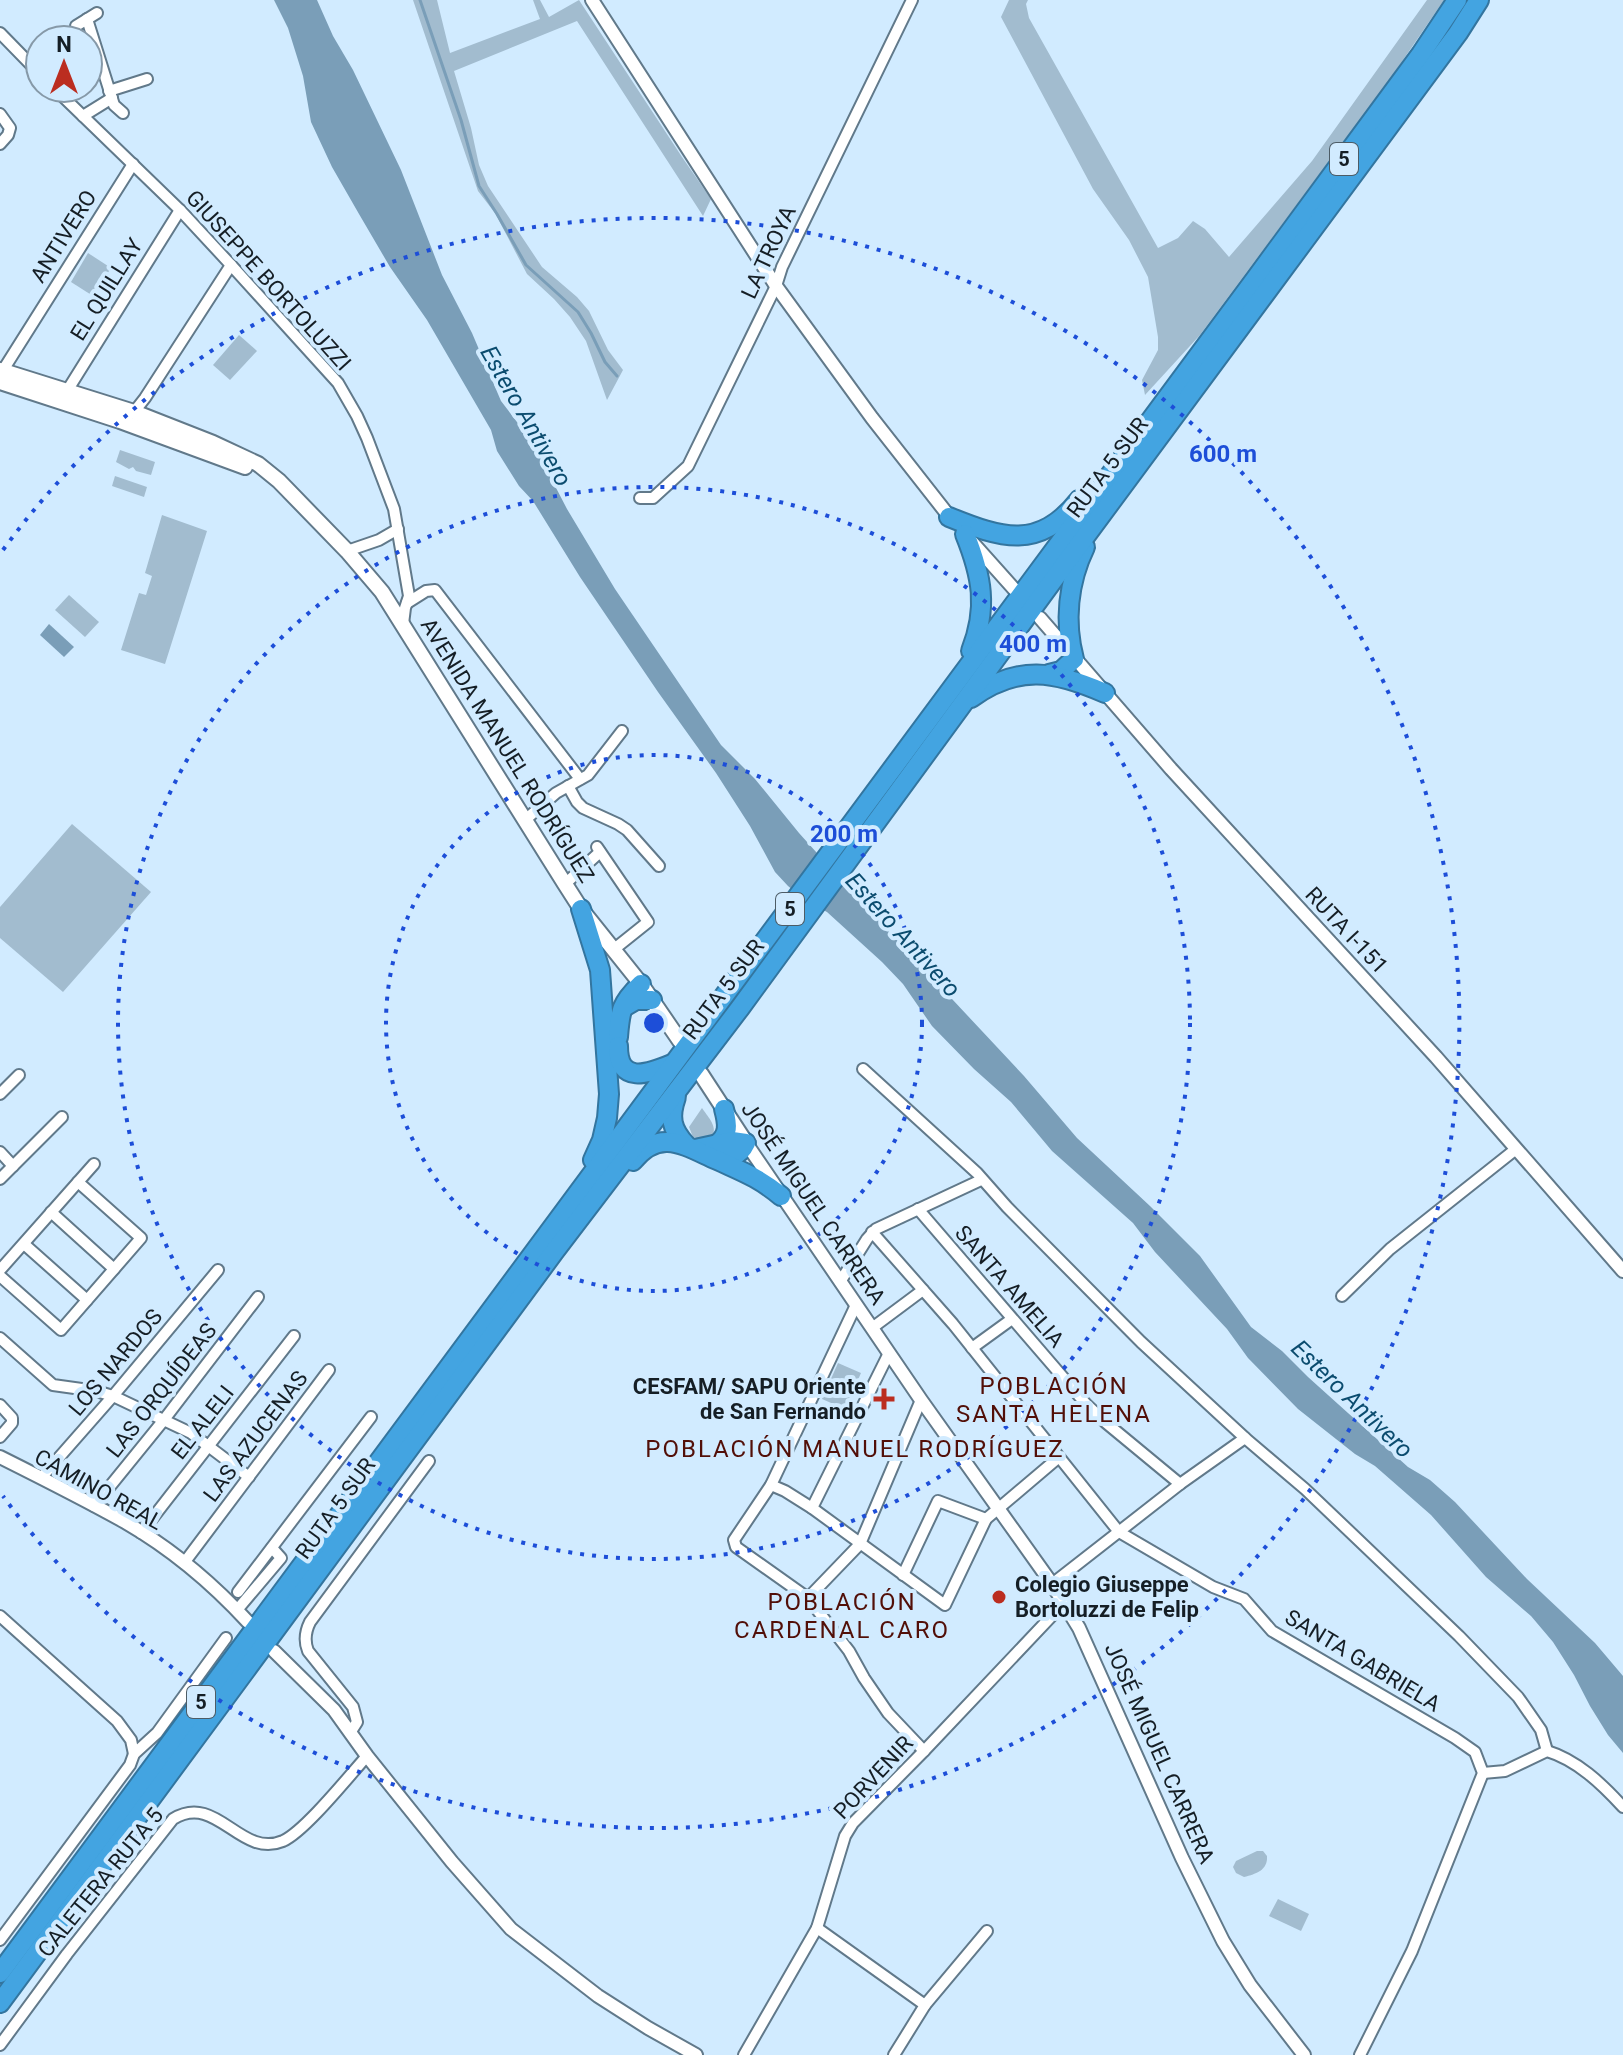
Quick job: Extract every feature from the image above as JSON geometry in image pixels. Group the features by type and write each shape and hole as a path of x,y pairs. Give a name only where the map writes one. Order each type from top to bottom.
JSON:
{"highway":[{"name":"RUTA 5 SUR","path":"0,2003 554,1252 740,1008 951,690 1421,54 1457,0"},
{"name":"RUTA 5 SUR","path":"0,1973 675,1063 957,710 1458,33 1479,0"},
{"path":"949,517 1002,535 1031,534 1060,521 1119,450 1147,424"},
{"path":"957,710 997,683 1018,676 1061,671 1074,659 1068,623 1072,586 1083,552 1101,514"},
{"path":"951,690 978,633 982,610 979,579 965,534"},
{"path":"986,557 990,542 1002,535"},
{"path":"1049,674 1105,693"},
{"path":"566,1208 602,1140 609,1094 613,1006 581,909"},
{"path":"613,1006 646,992"},
{"path":"613,1006 620,1012 618,1056 622,1065 634,1074 648,1074 675,1063"},
{"path":"679,1087 671,1120 676,1134 690,1147"},
{"path":"715,1152 728,1130 724,1109"},
{"path":"715,1152 732,1141 746,1143"},
{"path":"554,1252 600,1204 640,1152 664,1142 715,1152 781,1196"}],"main road":[{"name":"AVENIDA MANUEL RODRÍGUEZ","path":"1,374 134,412 246,458 273,475 399,605 403,624 524,821 581,909 680,1041"},
{"name":"AVENIDA MANUEL RODRÍGUEZ","path":"73,397 238,464 288,491"},
{"name":"JOSÉ MIGUEL CARRERA","path":"701,1074 746,1143"}],"street":[{"path":"592,0 776,286 949,517 1014,589"},
{"name":"LA TROYA","path":"640,498 653,498 688,466 912,0"},
{"path":"79,24 92,16 94,24"},
{"path":"0,33 24,58"},
{"path":"104,65 114,105 123,113"},
{"path":"83,116 111,94 147,79"},
{"name":"GIUSEPPE BORTOLUZZI","path":"71,104 180,210 338,383 362,427 394,509 406,583 399,605"},
{"path":"0,114 10,128 0,144"},
{"name":"ANTIVERO","path":"1,374 133,164"},
{"name":"EL QUILLAY","path":"73,397 180,210"},
{"path":"134,412 231,265"},
{"path":"347,551 379,540 398,529"},
{"path":"399,605 426,591 435,590 580,779"},
{"name":"RUTA I-151","path":"1040,618 1171,769 1417,1035 1623,1271"},
{"path":"524,821 593,770 622,731"},
{"path":"568,786 583,808 627,830 659,866"},
{"path":"565,884 599,850 648,922 613,950"},
{"path":"863,1069 977,1173 1141,1342 1305,1489 1479,1656 1518,1697 1541,1730 1547,1751"},
{"path":"0,1094 19,1075"},
{"path":"0,1179 62,1117"},
{"name":"JOSÉ MIGUEL CARRERA","path":"746,1143 1064,1603 1079,1628 1182,1858 1223,1941 1250,1985 1304,2055"},
{"path":"1342,1296 1390,1249 1516,1149"},
{"path":"0,1152 13,1166"},
{"path":"78,1182 141,1238 61,1330 0,1273 51,1212 94,1164"},
{"path":"840,1282 872,1232 880,1226 981,1180"},
{"name":"SANTA AMELIA","path":"918,1209 1097,1415 1180,1484"},
{"path":"51,1212 114,1269"},
{"name":"SANTA GABRIELA","path":"872,1232 972,1348 1119,1532 1195,1578 1244,1599 1272,1631 1455,1738 1475,1752 1483,1773"},
{"path":"24,1244 87,1300"},
{"name":"LOS NARDOS","path":"41,1478 218,1270"},
{"path":"872,1328 923,1290"},
{"name":"LAS ORQUÍDEAS","path":"94,1506 258,1297"},
{"path":"856,1305 771,1485 734,1540 736,1547 808,1598 849,1651 888,1713 924,1751"},
{"path":"972,1348 1012,1319"},
{"name":"EL ALELI","path":"141,1533 294,1336"},
{"path":"0,1338 53,1385 113,1396 191,1433 249,1477"},
{"path":"812,1508 889,1353"},
{"name":"LAS AZUCENAS","path":"184,1563 329,1370"},
{"path":"808,1598 860,1544 921,1400"},
{"path":"0,1405 12,1418 12,1423 0,1437"},
{"path":"238,1592 371,1417"},
{"path":"1052,1584 1180,1484 1245,1438"},
{"name":"CAMINO REAL","path":"0,1458 126,1523 184,1563 248,1622"},
{"path":"771,1485 812,1508 945,1605 986,1519 1058,1458"},
{"path":"350,1733 357,1722 353,1707 308,1651 306,1631 429,1461"},
{"path":"903,1575 938,1501 986,1519"},
{"path":"237,1610 281,1558 272,1548"},
{"name":"PORVENIR","path":"744,2055 817,1928 850,1827 1064,1603"},
{"path":"0,1616 117,1721 131,1740 134,1754"},
{"name":"CALETERA RUTA 5","path":"0,1940 130,1765 134,1754 157,1733 226,1638"},
{"path":"274,1651 328,1702 452,1862 511,1929 608,2003 696,2055"},
{"path":"1360,2055 1412,1951 1483,1773 1505,1771 1547,1751 1559,1754 1599,1782 1623,1807"},
{"name":"CALETERA RUTA 5","path":"0,2045 173,1819 190,1812 202,1812 251,1840 263,1844 281,1841 305,1824 367,1756"},
{"path":"817,1928 925,2005"},
{"path":"894,2055 925,2005 987,1931"}],"shaded area":[{"path":"274,0 317,0 401,170 442,275 472,333 501,401 540,457 615,589 721,745 1077,1138 1200,1256 1251,1327 1282,1351 1408,1467 1430,1480 1455,1502 1527,1579 1595,1643 1623,1676 1623,1753 1608,1735 1553,1642 1531,1616 1486,1577 1431,1515 1375,1466 1298,1409 1248,1358 1227,1329 1155,1252 1133,1223 1052,1151 1011,1102 932,1026 903,984 882,962 827,912 806,901 775,872 716,773 580,577 533,501 519,486 497,451 491,430 427,320 390,267 359,214 311,122 303,76 288,28"},
{"path":"413,0 437,0 450,53 540,19 533,0 540,0 549,17 579,0 711,199 703,216 577,21 454,71 479,165 488,186 542,267 589,311 608,350 623,370 607,400 586,341 570,317 527,274 495,213 478,191"},
{"path":"1009,0 1028,0 1029,18 1158,248 1178,238 1193,221 1205,229 1229,257 1312,161 1427,0 1444,0 1390,79 1200,335 1145,395 1142,380 1158,350 1148,277 1129,240 1093,189 1001,17"},
{"path":"88,253 111,268 93,296 71,282"},
{"path":"239,335 257,351 230,380 213,365"},
{"path":"120,450 155,462 151,475 116,462"},
{"path":"115,476 147,487 144,497 112,486"},
{"path":"162,515 207,531 165,664 121,650 139,593 146,595 152,576 145,573"},
{"path":"69,595 99,622 85,637 55,610"},
{"path":"49,624 74,647 64,657 40,635"},
{"path":"72,824 151,892 63,992 0,938 0,907"},
{"path":"702,1108 714,1128 713,1135 703,1140 693,1137 689,1127"},
{"path":"838,1363 861,1373 845,1409 822,1399"},
{"path":"1263,1851 1267,1856 1263,1868 1244,1877 1236,1873 1233,1867 1236,1861"},
{"path":"1278,1899 1309,1914 1301,1931 1269,1916"}],"waterway":[{"path":"420,0 461,120 479,186 526,265 578,312 605,362 617,376"}],"place":[{"name":"CESFAM/ SAPU Oriente de San Fernando","path":"884,1399"},
{"name":"Colegio Giuseppe Bortoluzzi de Felip","path":"999,1597"}],"district":[{"name":"POBLACIÓN SANTA HELENA","path":"1054,1400"},
{"name":"POBLACIÓN MANUEL RODRÍGUEZ","path":"855,1449"},
{"name":"POBLACIÓN CARDENAL CARO","path":"842,1616"}],"water label":[{"name":"Estero Antivero","path":"526,416"},
{"name":"Estero Antivero","path":"903,935"},
{"name":"Estero Antivero","path":"1352,1399"}]}
